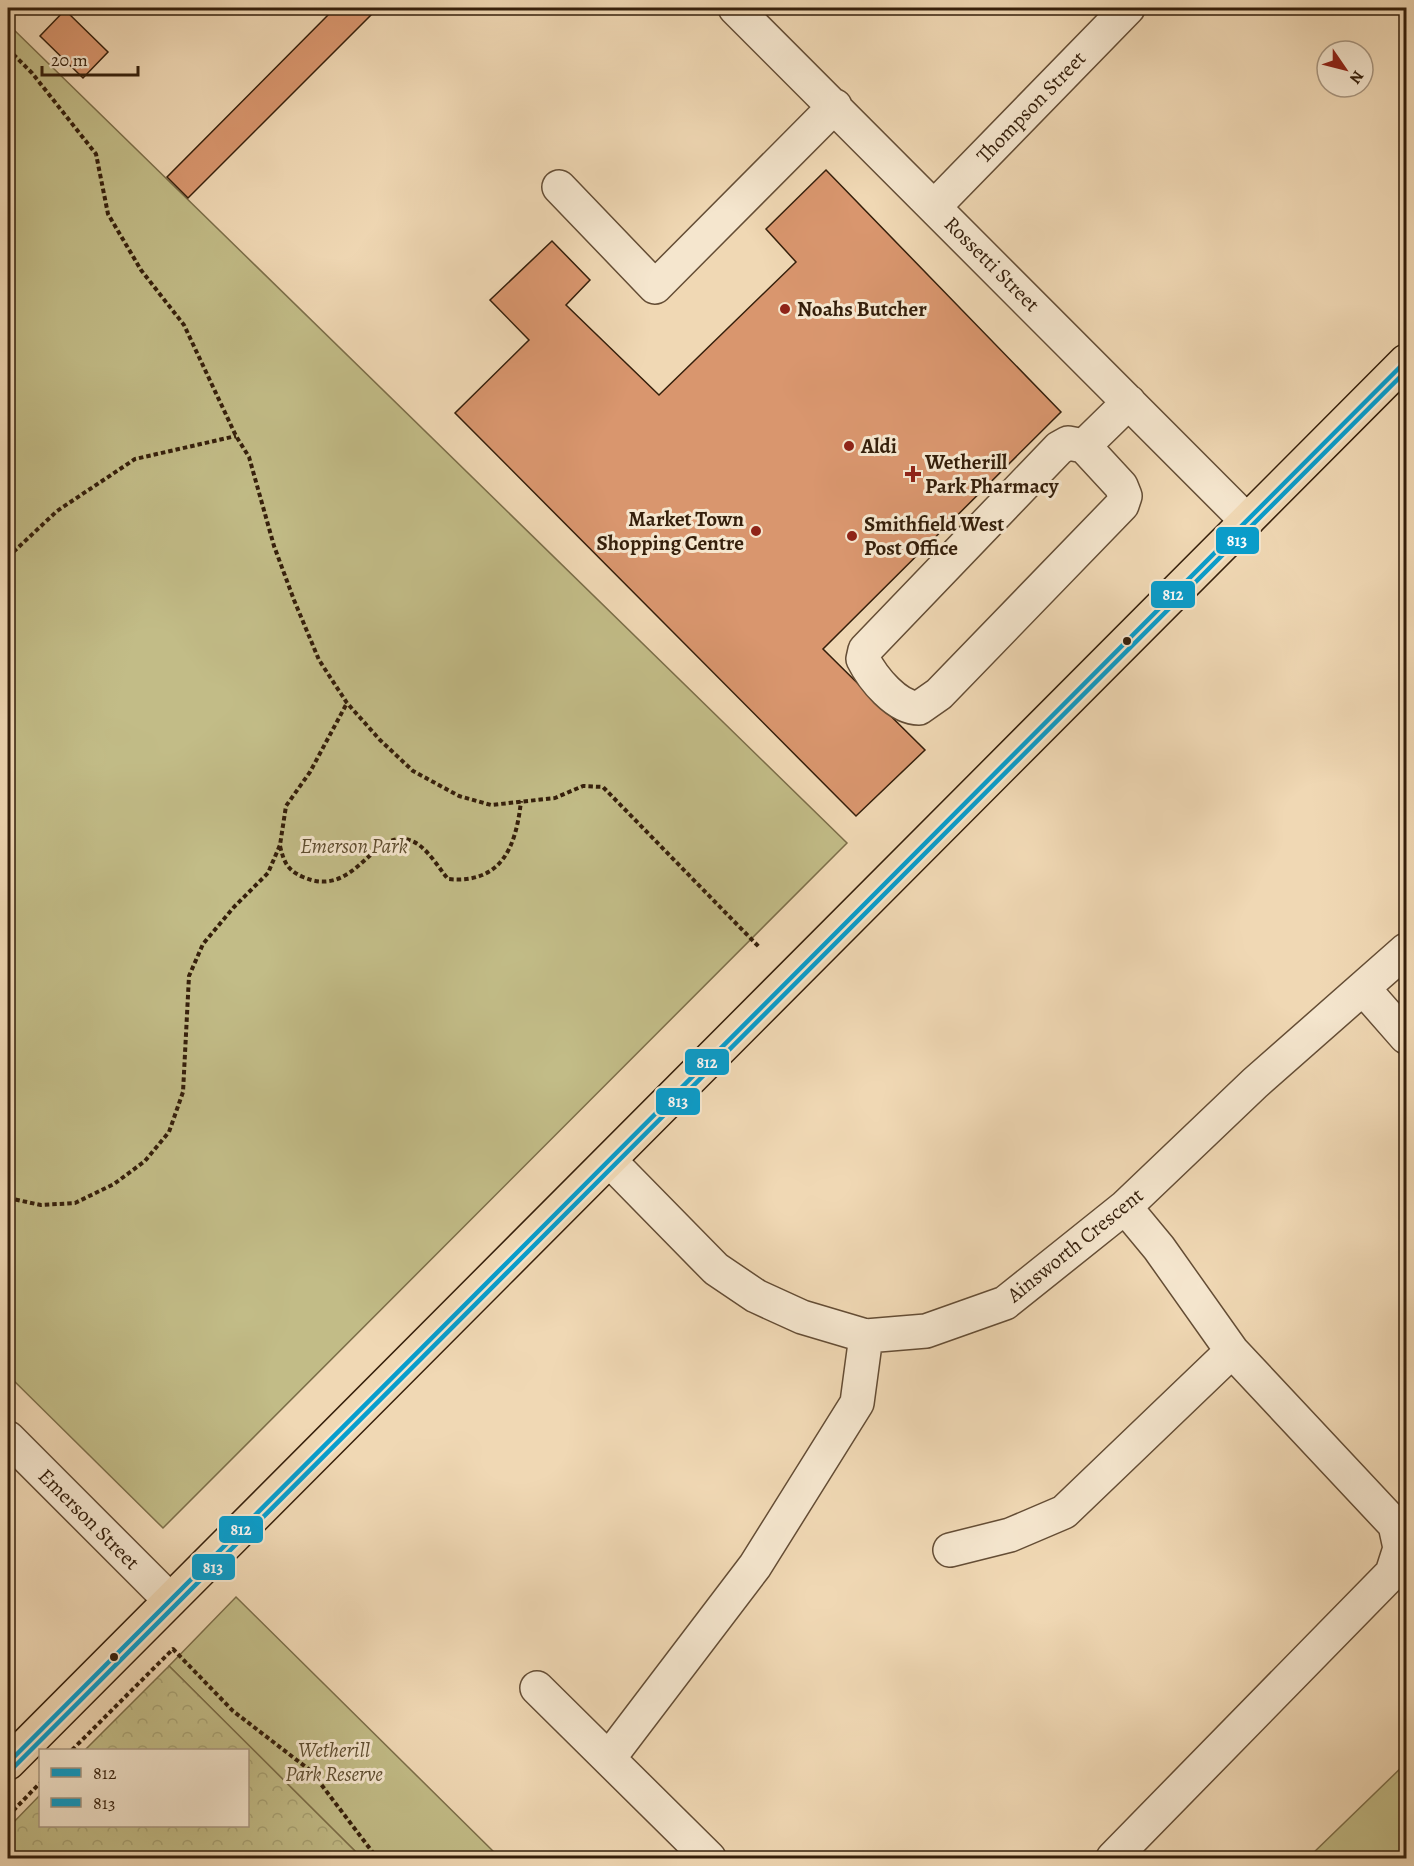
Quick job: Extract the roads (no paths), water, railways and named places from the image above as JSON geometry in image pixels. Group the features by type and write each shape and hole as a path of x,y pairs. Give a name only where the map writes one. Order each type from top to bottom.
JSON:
{"main road":[{"path":"8,1763 1407,361"}],"street":[{"name":"Rossetti Street","path":"735,8 1247,520"},
{"name":"Thompson Street","path":"934,206 1128,8"},
{"path":"559,187 655,287 835,106"},
{"path":"1084,446 1129,402"},
{"path":"1076,443 1084,446 1121,486 1125,495 1122,505 939,693 919,708 904,706 871,674 863,659 865,650 1059,448 1076,443"},
{"name":"Ainsworth Crescent","path":"610,1161 716,1269 756,1296 802,1317 866,1336 926,1331 1005,1303 1125,1207 1255,1083 1407,950"},
{"path":"1363,988 1407,1037"},
{"path":"1113,1858 1392,1573 1400,1548 1395,1525 1232,1351 1159,1248 1125,1207"},
{"path":"609,1758 755,1566 857,1403 866,1336"},
{"path":"950,1550 1010,1535 1064,1512 1232,1351"},
{"name":"Emerson Street","path":"8,1437 170,1600"},
{"path":"537,1688 709,1858"}],"place":[{"name":"Noahs Butcher","path":"785,309"},
{"name":"Aldi","path":"849,446"},
{"name":"Wetherill Park Pharmacy","path":"913,474"},
{"name":"Market Town Shopping Centre","path":"756,531"},
{"name":"Smithfield West Post Office","path":"852,536"}],"park label":[{"name":"Emerson Park","path":"354,846"},
{"name":"Wetherill Park Reserve","path":"334,1762"}]}
